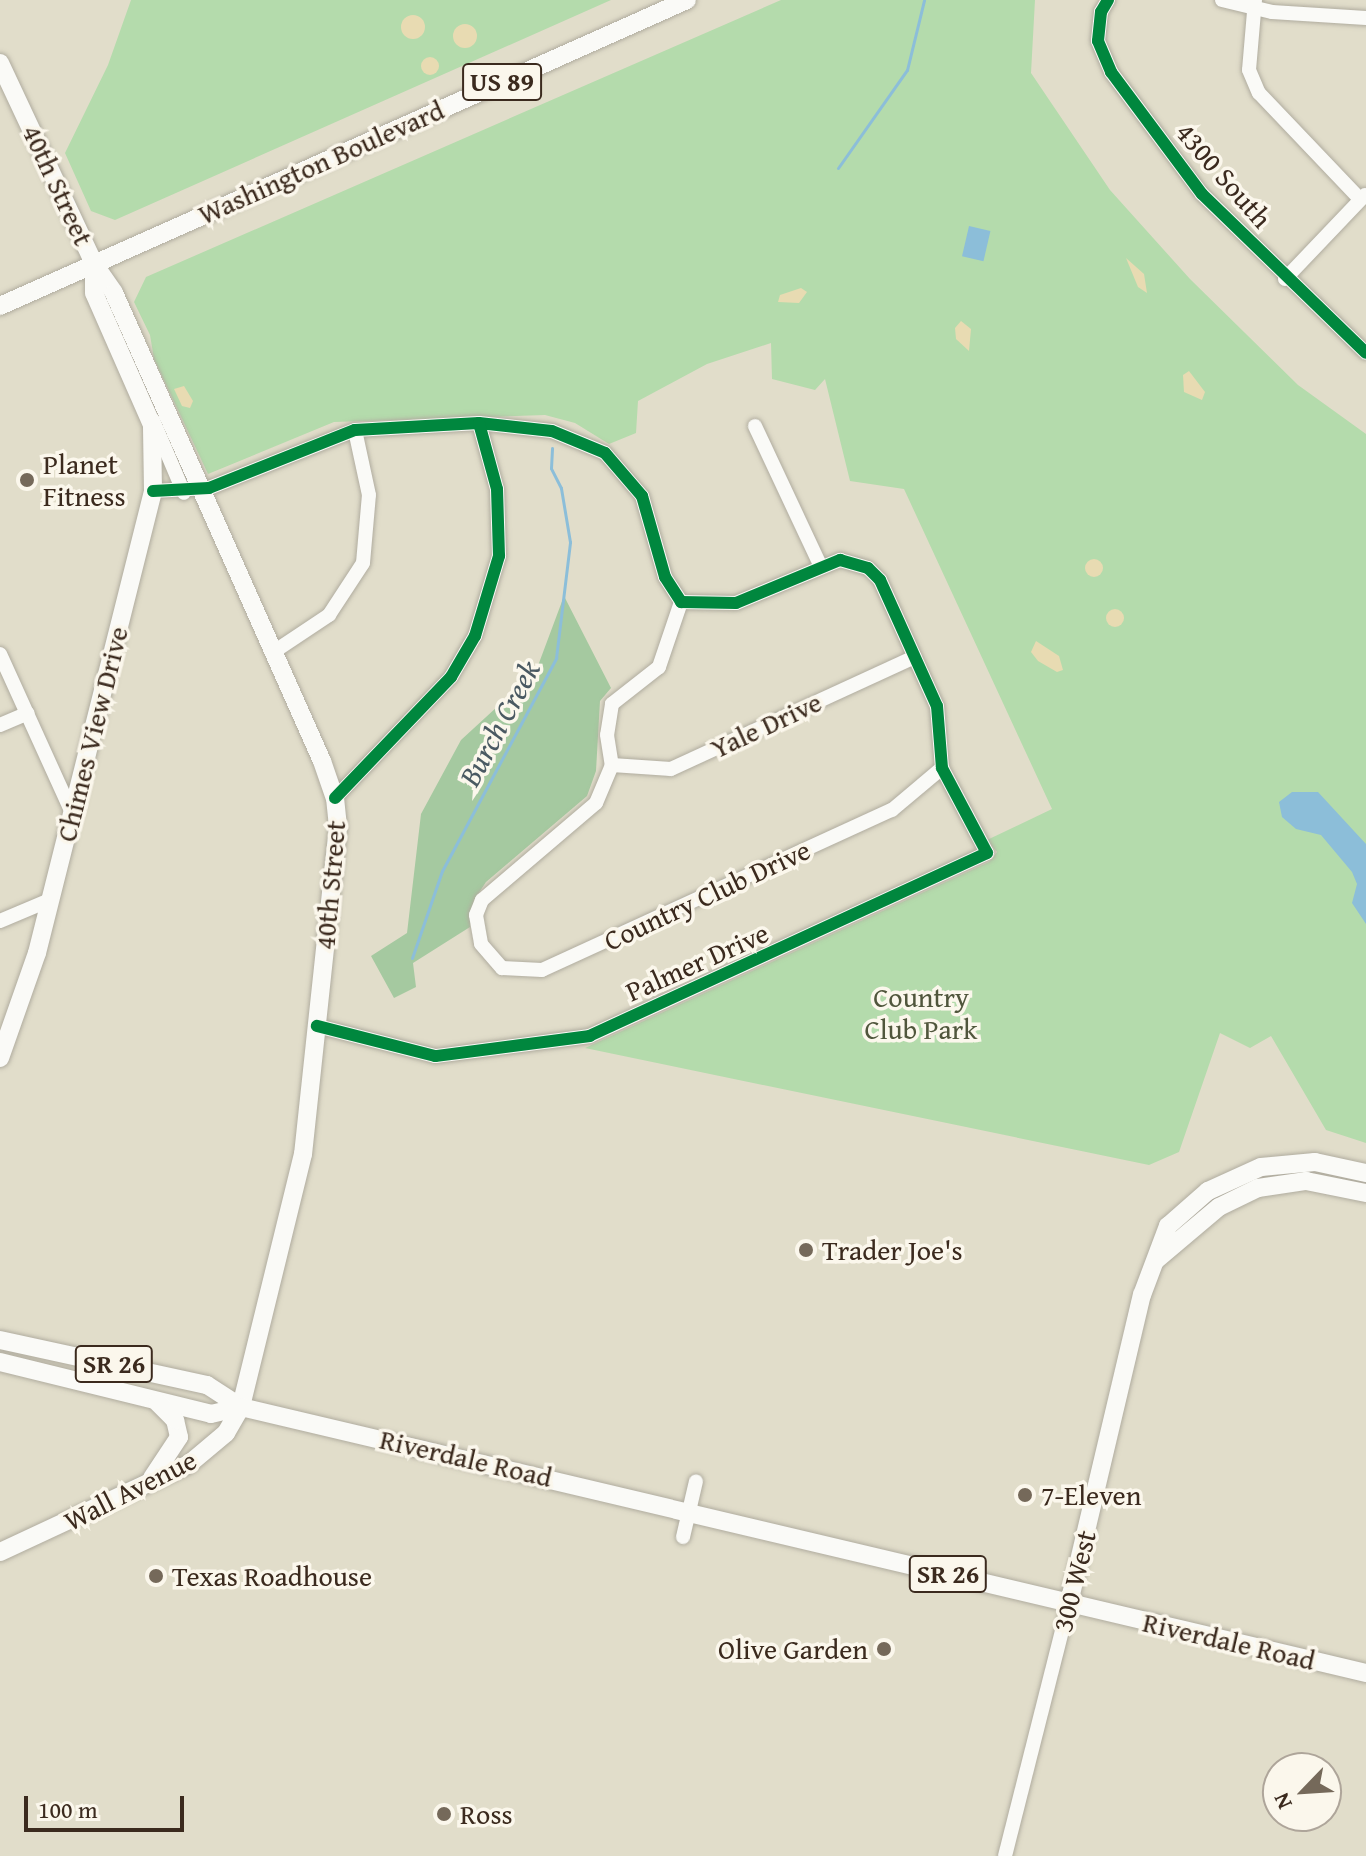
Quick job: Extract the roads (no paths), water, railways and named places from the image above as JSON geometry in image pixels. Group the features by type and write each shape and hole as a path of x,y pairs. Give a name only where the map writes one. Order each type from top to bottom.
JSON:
{"main road":[{"name":"Washington Boulevard","path":"0,306 687,0"},
{"name":"40th Street","path":"0,63 5,88 94,264 114,293 191,492 272,653 335,798 337,845 303,1154 241,1407"},
{"name":"40th Street","path":"94,264 94,293 145,406"},
{"name":"Chimes View Drive","path":"0,1058 6,1024 50,900 153,491 155,445 145,406"},
{"name":"300 West","path":"1069,1603 1140,1303 1168,1226 1185,1209 1243,1172 1306,1162 1366,1173"},
{"name":"300 West","path":"1156,1260 1219,1207 1258,1188 1306,1181 1366,1193"},
{"name":"SR 26","path":"0,1340 207,1385 241,1407"},
{"name":"SR 26","path":"0,1362 211,1414 241,1407"},
{"path":"142,1489 168,1460 179,1437 175,1420 155,1400"},
{"name":"Riverdale Road","path":"241,1407 680,1510"},
{"name":"Wall Avenue","path":"0,1552 142,1489 211,1448 241,1407"},
{"name":"SR 26","path":"680,1510 1069,1603"},
{"name":"Riverdale Road","path":"1069,1603 1366,1673"}],"street":[{"name":"4300 South","path":"1108,0 1098,41 1111,72 1202,194 1285,279 1366,353"},
{"path":"1222,0 1364,23"},
{"path":"1254,4 1249,70 1259,93 1363,197 1285,279"},
{"name":"40th Street","path":"145,406 191,492"},
{"path":"153,491 191,492 355,430 479,423 552,431 605,453 642,496 665,577 681,602 736,603 820,565 855,562 880,580 937,706 942,768"},
{"path":"335,798 451,677 475,636 499,556 497,489 479,423"},
{"path":"755,426 820,565"},
{"path":"272,653 329,615 363,563 369,495 355,430"},
{"name":"Country Club Drive","path":"681,602 659,667 612,704 607,735 612,765 596,803 482,900 476,915 481,944 502,968 527,973 542,970 892,810 942,768"},
{"path":"0,654 72,813"},
{"name":"Yale Drive","path":"612,765 671,769 915,657"},
{"path":"0,725 28,713"},
{"name":"Palmer Drive","path":"317,1026 435,1056 590,1036 987,853 942,768"},
{"path":"0,921 50,900"},
{"path":"683,1537 680,1510 696,1481"},
{"name":"300 West","path":"1005,1856 1069,1603"}],"water":[{"path":"969,226 990,231 983,261 962,256"},
{"path":"1292,792 1318,792 1366,844 1366,924 1352,903 1357,884 1352,872 1321,835 1296,829 1282,817 1279,802"}],"waterway":[{"name":"Burch Creek","path":"838,168 907,70 924,0"},
{"name":"Burch Creek","path":"412,958 442,871 556,658 570,542 561,488 551,468 552,448"}],"place":[{"name":"Planet Fitness","path":"27,480"},
{"name":"Trader Joe's","path":"806,1250"},
{"name":"7-Eleven","path":"1025,1495"},
{"name":"Texas Roadhouse","path":"156,1576"},
{"name":"Olive Garden","path":"884,1649"},
{"name":"Ross","path":"444,1814"}],"park label":[{"name":"Country Club Park","path":"921,1013"}]}
